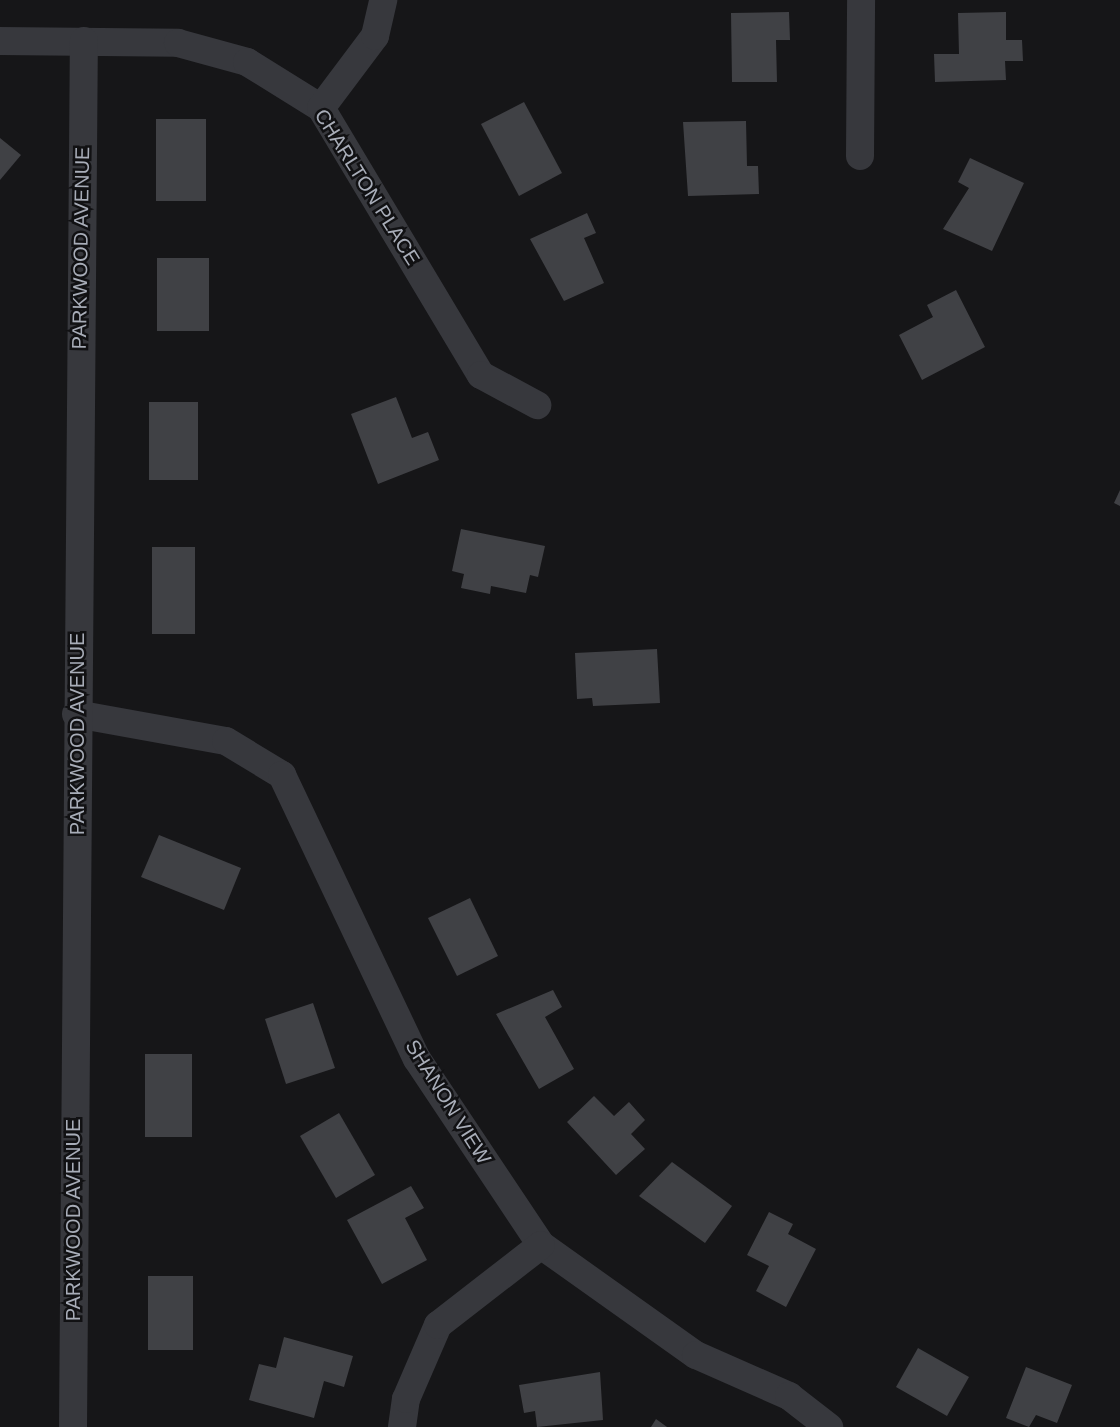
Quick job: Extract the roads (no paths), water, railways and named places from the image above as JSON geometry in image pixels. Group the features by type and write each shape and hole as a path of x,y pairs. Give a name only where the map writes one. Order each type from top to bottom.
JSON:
{"street":[{"path":"321,108 375,36 383,0"},
{"path":"860,156 861,0"},
{"name":"CHARLTON PLACE","path":"0,41 178,43 247,62 321,108 481,375 537,405"},
{"name":"PARKWOOD AVENUE","path":"73,1427 76,714 84,41"},
{"name":"SHANON VIEW","path":"76,714 226,741 282,775 417,1059 541,1245 696,1355 789,1396 829,1427"},
{"path":"402,1427 406,1399 438,1325 541,1245"}]}
